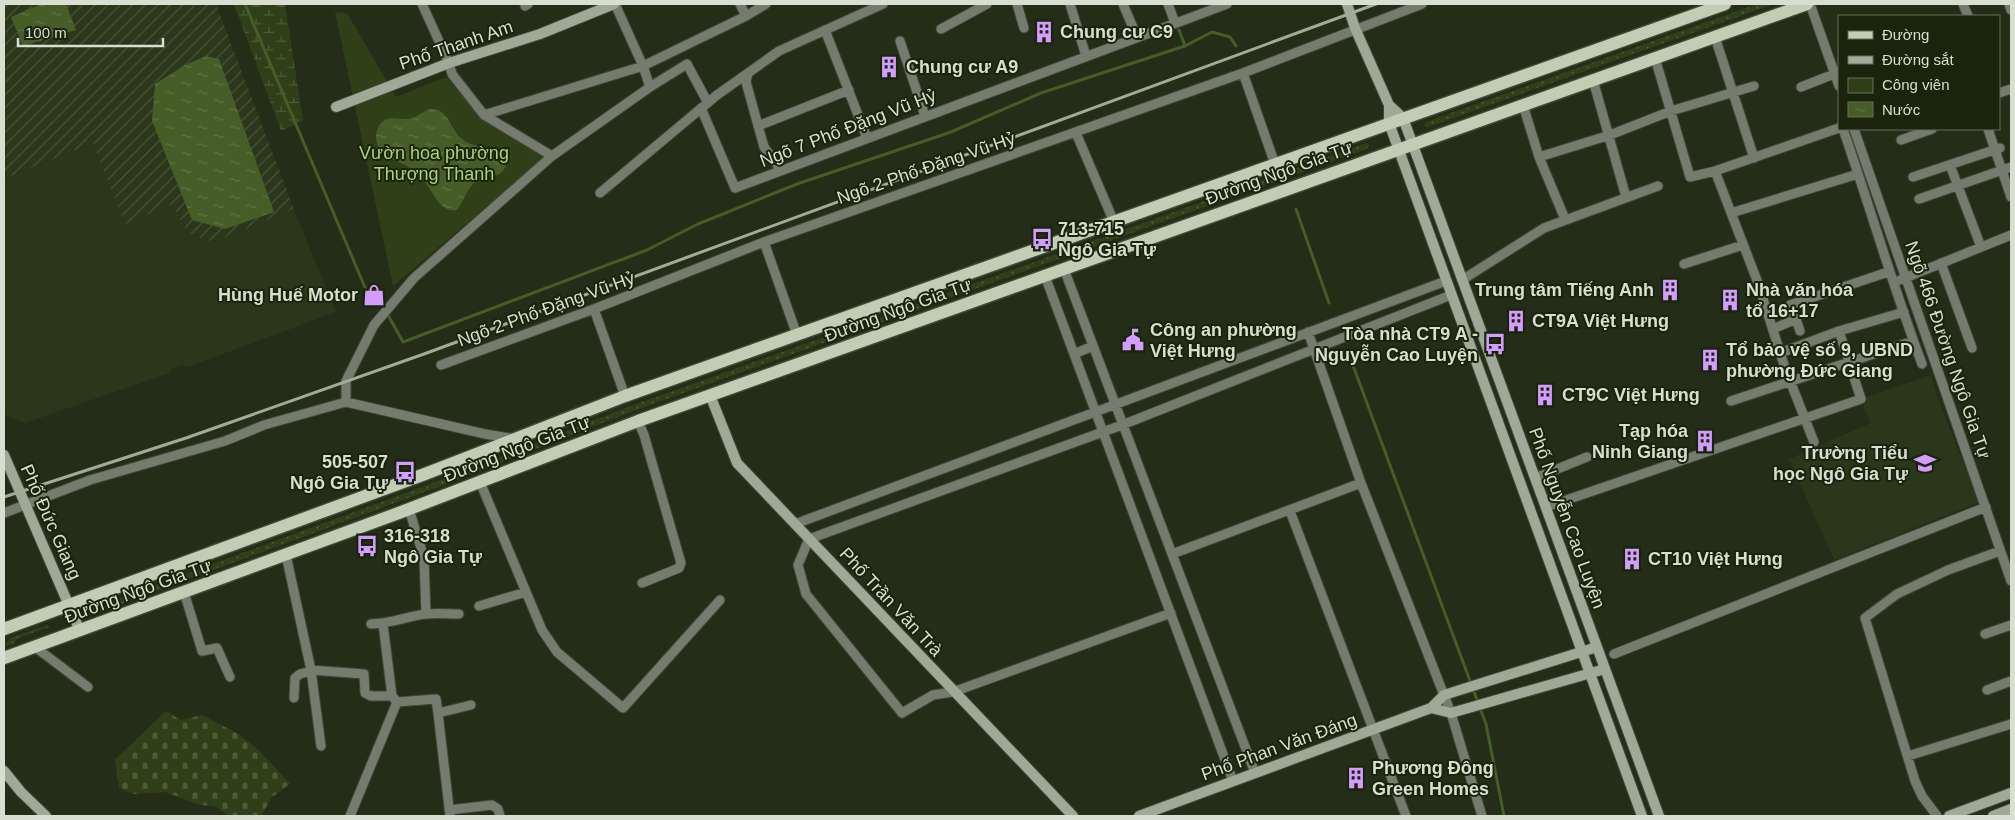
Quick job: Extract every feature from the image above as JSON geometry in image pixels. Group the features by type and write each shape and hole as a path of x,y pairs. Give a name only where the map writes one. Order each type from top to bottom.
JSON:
{"main road":[{"name":"Đường Ngô Gia Tự","path":"4,629 425,474 625,396 1725,4"},
{"name":"Đường Ngô Gia Tự","path":"4,658 286,555 638,421 1808,4"}],"street":[{"path":"422,4 449,63 452,74 484,115 552,156"},
{"path":"614,4 643,66 650,87"},
{"name":"Phố Thanh Am","path":"336,107 449,63 540,34 614,4"},
{"path":"740,4 746,16"},
{"path":"484,115 643,66 746,16 766,4"},
{"path":"600,193 705,105 779,51 883,4"},
{"path":"941,29 987,4"},
{"path":"1017,4 1024,28"},
{"path":"1070,4 1086,56"},
{"path":"1123,4 1137,37"},
{"path":"1168,4 1175,23"},
{"name":"Ngõ 7 Phố Đặng Vũ Hỷ","path":"705,105 735,188 1227,4"},
{"path":"1347,4 1355,28 1389,105 1403,118"},
{"name":"Ngõ 2 Phố Đặng Vũ Hỷ","path":"441,365 594,309 764,242 1243,73 1355,28 1422,4"},
{"path":"1801,87 1837,73 1808,4"},
{"path":"2009,4 2011,10"},
{"path":"825,30 867,138"},
{"path":"1714,36 1754,158"},
{"path":"900,41 925,116"},
{"path":"1655,58 1690,177 1716,172 1838,128"},
{"path":"346,402 346,380 374,325 414,278 552,156 650,87 687,64 705,105"},
{"path":"748,73 746,82 764,147 781,170"},
{"path":"1243,73 1275,164"},
{"path":"1592,80 1610,135 1626,197"},
{"path":"1539,157 1610,135 1671,111 1754,86"},
{"path":"758,126 849,90"},
{"name":"Phố Nguyễn Cao Luyện","path":"1389,105 1389,123 1398,149 1642,816"},
{"path":"1523,105 1539,157 1564,219"},
{"name":"Phố Nguyễn Cao Luyện","path":"1403,118 1659,816"},
{"path":"1842,130 1879,236 1888,272 1922,364"},
{"name":"Ngõ 466 Đường Ngô Gia Tự","path":"1854,130 2011,581"},
{"path":"1901,140 1929,130"},
{"path":"1989,130 2007,169 2011,197"},
{"path":"1076,133 1114,222"},
{"path":"1913,177 1998,148"},
{"path":"1950,165 1981,247"},
{"path":"1919,199 2007,169"},
{"path":"1716,172 1780,353 1814,442"},
{"path":"1731,213 1858,174"},
{"path":"1462,280 1532,234 1564,219 1658,186"},
{"path":"1892,282 2011,235"},
{"path":"764,242 797,335"},
{"path":"1684,264 1743,245"},
{"path":"1941,263 1972,348"},
{"path":"1064,269 1255,773"},
{"path":"1800,331 1790,305 1888,272"},
{"path":"1045,276 1233,781"},
{"path":"795,524 1446,281"},
{"path":"1171,613 954,692 933,695 902,713 806,594 798,565 809,539 1122,425 1451,294"},
{"path":"594,309 625,396"},
{"path":"1780,353 1839,331 1904,312"},
{"path":"1773,329 1796,320"},
{"path":"1546,508 1861,399 1839,331"},
{"path":"1308,332 1361,484 1451,713 1482,816"},
{"path":"1730,401 1913,341"},
{"path":"1074,354 1093,346"},
{"name":"Phố Trần Văn Trà","path":"710,396 737,463 1073,816"},
{"path":"4,513 90,480 226,441 264,425 346,402 485,434 515,439"},
{"path":"638,421 644,435 672,530 680,566 642,583"},
{"name":"Phố Đức Giang","path":"4,455 80,630"},
{"path":"1535,478 1587,457"},
{"path":"480,482 542,630 557,652 623,708 720,600"},
{"path":"1172,554 1361,484"},
{"path":"1431,708 1451,713 1605,669 1614,654 1986,507"},
{"path":"409,509 424,558 426,614"},
{"path":"1290,511 1406,816"},
{"path":"1937,816 1919,788 1865,618 1897,594 1948,570 2000,551"},
{"path":"286,555 311,671 321,746"},
{"path":"184,592 202,651 217,648 230,677"},
{"path":"479,606 526,592"},
{"path":"371,624 383,624 426,614 459,614"},
{"path":"350,816 395,699 383,624"},
{"path":"1985,634 2011,625"},
{"path":"35,647 88,687"},
{"path":"1597,647 1614,654"},
{"name":"Phố Phan Văn Đáng","path":"1139,816 1431,708 1444,695 1597,647"},
{"path":"294,698 295,678 300,674 311,671 364,674 365,694 371,696 395,699 436,698 450,813 492,805 498,809 500,816"},
{"path":"1987,690 2011,681"},
{"path":"438,713 471,705"},
{"path":"1908,756 2011,724"},
{"path":"4,771 21,792 46,816"},
{"path":"1949,816 2011,793"},
{"path":"1993,816 2008,812"}],"shaded area":[{"path":"4,4 216,4 294,209 213,242 188,233 172,204 125,224 93,143 4,179"},
{"path":"93,143 172,204 188,233 213,242 294,209 336,312 188,367 183,365 173,368 170,373 25,423 5,415 4,179"},
{"path":"1931,375 1938,399 1979,502 1834,560 1789,459 1870,423 1861,399"}],"green space":[{"path":"234,4 285,4 303,121 281,131"},
{"path":"1757,4 1774,4 1428,127 1424,126 1426,122"},
{"name":"Vườn hoa phường Thượng Thanh","path":"335,12 347,13 396,97 446,77 485,122 545,157 393,286"},
{"path":"1367,143 1369,145 1367,149 633,411 433,489 88,616 84,614 85,611 430,484 631,406"},
{"path":"48,625 49,627 16,639 15,643 4,647 4,644 10,638"},
{"path":"166,711 181,720 202,715 235,732 259,750 290,784 272,797 261,816 230,816 214,806 200,805 165,792 134,794 119,788 115,760"}],"water":[{"path":"41,4 66,4 76,30 23,46 11,17"},
{"path":"206,56 219,59 274,212 225,229 192,220 152,121 155,84 185,65"},
{"path":"430,109 445,115 462,139 468,143 493,150 503,158 506,165 498,175 477,181 468,190 457,210 451,210 441,205 428,186 414,171 385,155 376,141 377,131 384,120 412,118"}],"waterway":[{"path":"245,4 372,304"},
{"path":"1179,30 1185,46"},
{"path":"388,315 403,342 647,250 698,224 797,184 951,132 1041,93 1185,46 1212,32 1230,37 1236,46"},
{"path":"1296,209 1329,303"},
{"path":"1348,352 1486,724 1504,816"}],"railway":[{"path":"4,497 186,438 424,354 1376,4"}],"place":[{"name":"Chung cư C9","path":"1044,32"},
{"name":"Chung cư A9","path":"889,67"},
{"name":"713-715 Ngô Gia Tự","path":"1042,239"},
{"name":"Trung tâm Tiếng Anh","path":"1670,290"},
{"name":"Hùng Huế Motor","path":"374,295"},
{"name":"Nhà văn hóa tổ 16+17","path":"1730,300"},
{"name":"CT9A Việt Hưng","path":"1516,321"},
{"name":"Công an phường Việt Hưng","path":"1133,340"},
{"name":"Tòa nhà CT9 A - Nguyễn Cao Luyện","path":"1495,344"},
{"name":"Tổ bảo vệ số 9, UBND phường Đức Giang","path":"1710,360"},
{"name":"CT9C Việt Hưng","path":"1545,395"},
{"name":"Tạp hóa Ninh Giang","path":"1705,441"},
{"name":"Trường Tiểu học Ngô Gia Tự","path":"1925,463"},
{"name":"505-507 Ngô Gia Tự","path":"405,472"},
{"name":"316-318 Ngô Gia Tự","path":"367,546"},
{"name":"CT10 Việt Hưng","path":"1632,559"},
{"name":"Phương Đông Green Homes","path":"1356,778"}]}
